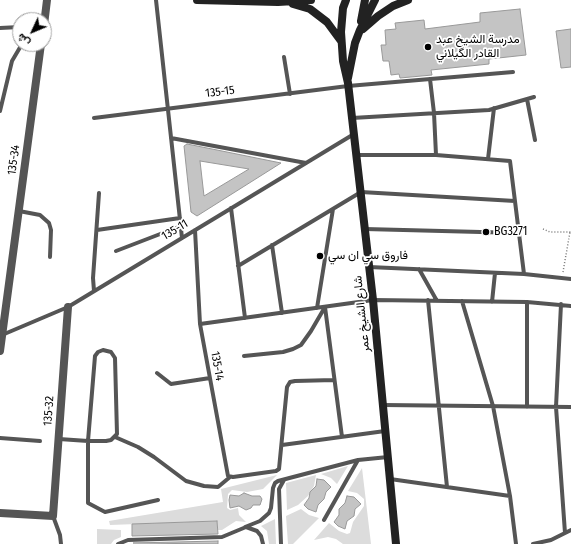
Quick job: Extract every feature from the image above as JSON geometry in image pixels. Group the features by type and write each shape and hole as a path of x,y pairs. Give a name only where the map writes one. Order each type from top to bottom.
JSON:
{"street":[{"path":"46,12 47,0"},
{"path":"197,0 228,0 298,4 310,9 327,22 342,42"},
{"path":"278,2 311,0"},
{"name":"شارع الشيخ عمر","path":"346,0 343,8 341,32 343,61 348,84 373,300 396,544"},
{"path":"359,33 365,0"},
{"name":"شارع الشيخ عمر","path":"348,84 350,64 359,33 375,0"},
{"path":"359,33 378,16 393,6 408,0"},
{"name":"135-34","path":"0,352 40,52"},
{"name":"135-32","path":"53,516 68,307"},
{"path":"0,513 53,516"}],"lane":[{"path":"156,0 182,238"},
{"path":"0,28 12,27"},
{"path":"0,111 12,61 17,52"},
{"path":"284,57 290,94"},
{"name":"135-15","path":"94,118 290,94 348,84 430,80 513,72"},
{"path":"430,80 434,113 436,155"},
{"path":"352,118 489,110 534,97"},
{"path":"527,99 535,140"},
{"path":"488,159 494,108"},
{"name":"135-11","path":"2,335 68,307 354,134"},
{"path":"171,138 306,163"},
{"path":"356,155 436,155 510,161 524,274"},
{"path":"238,266 360,192 515,200"},
{"path":"94,291 93,278 99,194"},
{"path":"231,208 245,318"},
{"path":"318,308 333,209"},
{"path":"19,210 40,215 49,223 51,230 50,257"},
{"path":"97,230 180,218"},
{"path":"116,251 181,226"},
{"path":"365,229 519,233"},
{"name":"135-14","path":"195,230 200,324 227,475 230,477"},
{"path":"272,245 282,313"},
{"path":"369,267 524,274 571,279"},
{"path":"419,269 437,301"},
{"path":"492,302 495,273"},
{"path":"200,324 373,300 527,302 571,306"},
{"path":"428,300 447,487"},
{"path":"462,301 493,406 510,496 516,544"},
{"path":"527,302 527,407"},
{"path":"561,304 556,407 565,533"},
{"path":"244,356 283,352 301,345 325,306"},
{"path":"325,306 342,437"},
{"path":"59,440 88,440 111,440 115,437 118,430 115,358 111,352 103,350 98,352 95,356 88,440 88,503 105,512 158,500"},
{"path":"156,373 171,384 210,378"},
{"path":"115,437 143,450 186,481 204,486 218,487 230,477 276,471 279,469 287,387 290,382 295,380 334,380"},
{"path":"383,405 571,408"},
{"path":"282,445 385,432"},
{"path":"0,438 40,441"},
{"path":"245,527 260,521 267,516 271,508 273,488 276,483 285,478 358,460 388,457"},
{"path":"324,520 358,460"},
{"path":"280,544 279,489 285,478"},
{"path":"390,478 510,496"},
{"path":"53,516 60,535 61,544"},
{"path":"118,544 128,540 222,537 246,527 257,531 261,536 263,544"},
{"path":"533,544 551,542 571,530"}],"path":[{"path":"543,229 550,232 571,232 562,278"}],"shaded area":[{"path":"348,466 337,484 331,478 321,474"},
{"path":"362,468 371,544 343,544 336,539 328,537 314,540 329,523 339,531 347,534 350,533 353,522 364,506 364,499 357,493 348,491"},
{"path":"277,475 263,489 247,492 232,490 228,494 227,508 230,510 238,508 239,515 246,522 236,521 222,530 218,530 217,521 110,525 109,521 223,502 221,489"},
{"path":"316,475 314,486 308,496 298,505 287,510 286,483"},
{"path":"301,509 309,515 319,518 293,544 288,544 286,516"},
{"path":"275,519 276,544 269,544 267,531 261,526"},
{"path":"97,529 121,530 121,537 114,540 111,544 97,544"}],"building":[{"path":"520,9 526,55 489,59 489,64 431,70 432,75 400,78 399,74 391,75 389,61 383,61 381,45 386,45 385,30 396,29 395,23 424,20 425,29 480,22 480,13"},
{"path":"571,29 571,67 561,68 556,31"},
{"path":"187,144 281,163 197,216 191,212 184,146","holes":["200,161 249,169 204,196"]},
{"path":"317,479 324,480 331,487 326,492 324,499 318,505 316,512 308,509 304,505 309,498 310,492 316,486"},
{"path":"244,493 252,496 260,496 262,499 260,505 253,505 251,508 246,510 239,506 230,508 230,495 239,496"},
{"path":"347,496 354,497 361,504 355,509 354,516 347,521 345,529 338,526 334,522 339,515 339,509 345,503"},
{"path":"217,521 218,534 132,536 132,524"},
{"path":"218,541 218,544 133,543"}],"place":[{"name":"مدرسة الشيخ عبد القادر الگيلاني","path":"428,47"},
{"name":"BG3271","path":"486,232"},
{"name":"فاروق سي ان سي","path":"320,256"}]}
